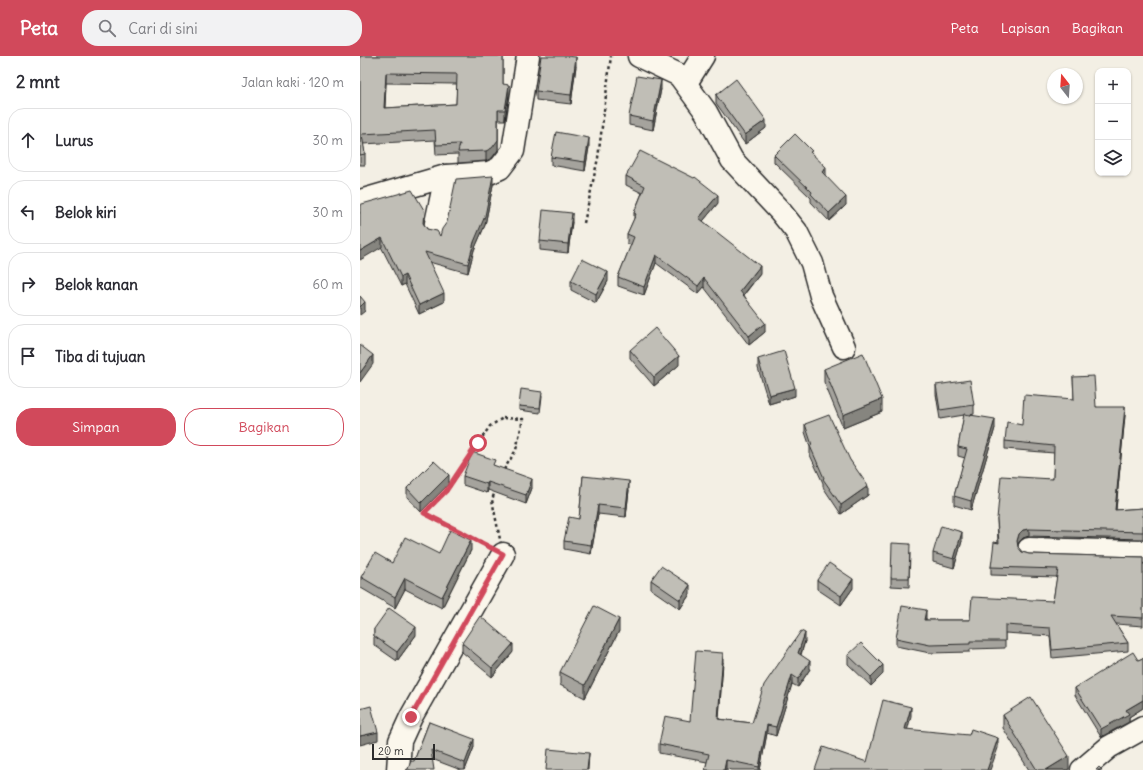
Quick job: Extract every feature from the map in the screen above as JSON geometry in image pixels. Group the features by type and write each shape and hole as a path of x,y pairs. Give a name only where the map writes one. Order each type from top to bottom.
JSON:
{"street":[{"path":"360,201 446,176 489,173 500,168 513,152 528,56"},
{"path":"639,56 679,75 706,112 732,160 780,211 796,231 812,263 821,296 844,347"},
{"path":"686,83 703,56"},
{"path":"435,228 446,176"},
{"path":"1029,549 1143,552"},
{"path":"398,770 400,742 411,717 503,554"},
{"path":"1082,770 1109,747 1143,728"}],"path":[{"path":"584,223 600,143 611,56"},
{"path":"503,418 523,419 516,450 500,476 492,500 503,554 424,513 446,491 490,426 503,418"}],"building":[{"path":"360,56 503,56 503,84 509,85 505,110 498,110 498,140 492,148 486,151 458,152 460,144 436,145 435,130 362,134 365,154 360,155","holes":["386,73 457,74 456,104 384,108"]},
{"path":"541,56 576,57 571,95 536,91"},
{"path":"637,76 661,80 653,121 629,116"},
{"path":"736,79 766,120 745,135 716,95"},
{"path":"556,132 589,138 585,162 551,157"},
{"path":"795,134 812,151 810,152 826,167 822,172 846,197 829,213 811,194 812,192 774,155"},
{"path":"640,151 694,178 695,177 718,195 699,218 760,266 740,291 765,323 749,336 704,278 698,286 656,255 644,287 618,277 634,237 627,234 636,214 634,213 645,186 626,176"},
{"path":"493,176 485,216 474,242 468,264 425,252 444,293 419,305 405,275 401,277 382,238 360,251 360,205 412,190 424,210 423,223 427,229 437,231 440,236 442,229 447,222 456,179"},
{"path":"543,210 572,213 568,244 540,241"},
{"path":"582,259 608,272 596,294 571,281"},
{"path":"360,296 365,302 360,307"},
{"path":"655,328 679,356 654,377 630,350"},
{"path":"360,345 373,355 360,373"},
{"path":"784,351 795,388 769,395 758,359"},
{"path":"863,353 882,399 843,415 824,369"},
{"path":"1094,376 1096,407 1125,407 1115,510 1143,508 1143,532 1029,529 1023,530 1019,534 1017,541 1018,547 1022,552 1029,554 1143,557 1143,618 1111,616 1128,643 1052,650 1050,628 1005,625 1005,641 970,641 970,644 930,645 896,638 902,606 926,610 924,620 970,620 972,597 1053,601 1058,569 991,567 994,542 999,543 997,519 1001,476 1053,479 1054,446 1005,441 1007,422 1022,425 1024,395 1074,399 1073,377"},
{"path":"970,380 974,405 940,410 936,385"},
{"path":"521,389 542,392 540,408 519,406"},
{"path":"964,414 995,419 971,501 954,496 967,449 958,447"},
{"path":"829,415 850,460 868,486 841,505 823,479 824,478 810,446 812,445 805,424"},
{"path":"472,452 495,460 493,465 532,479 526,495 488,482 487,484 463,476"},
{"path":"434,461 449,475 421,503 407,488"},
{"path":"583,476 629,481 626,508 598,505 591,545 564,541 569,517 579,519"},
{"path":"941,526 962,532 954,559 933,553"},
{"path":"450,530 471,540 442,597 405,578 395,597 361,577 375,553 392,563 405,537 439,554"},
{"path":"892,543 910,544 909,578 891,578"},
{"path":"829,563 853,579 841,596 817,580"},
{"path":"661,566 690,585 680,600 651,580"},
{"path":"594,606 619,619 585,685 560,672"},
{"path":"389,608 416,627 397,652 374,636 374,629"},
{"path":"480,616 513,644 492,668 462,643"},
{"path":"801,631 805,633 798,653 810,661 798,679 792,675 776,727 767,725 759,767 726,760 724,770 705,770 709,754 659,744 665,716 690,721 696,651 723,653 718,719 752,723 764,685"},
{"path":"861,643 883,665 871,677 848,655"},
{"path":"1133,652 1138,660 1143,658 1143,700 1126,710 1129,714 1101,729 1075,688"},
{"path":"1031,697 1069,756 1046,770 1037,770 1003,715"},
{"path":"883,700 911,707 905,729 969,735 971,729 998,738 987,770 815,770 823,747 867,762"},
{"path":"371,706 378,732 360,736 360,709"},
{"path":"429,722 474,739 465,763 431,750 434,770 406,770 408,769 411,761 414,761"},
{"path":"548,749 589,753 587,770 546,770"}],"route":[{"path":"411,717 503,554 424,513 446,491 478,443"}]}
